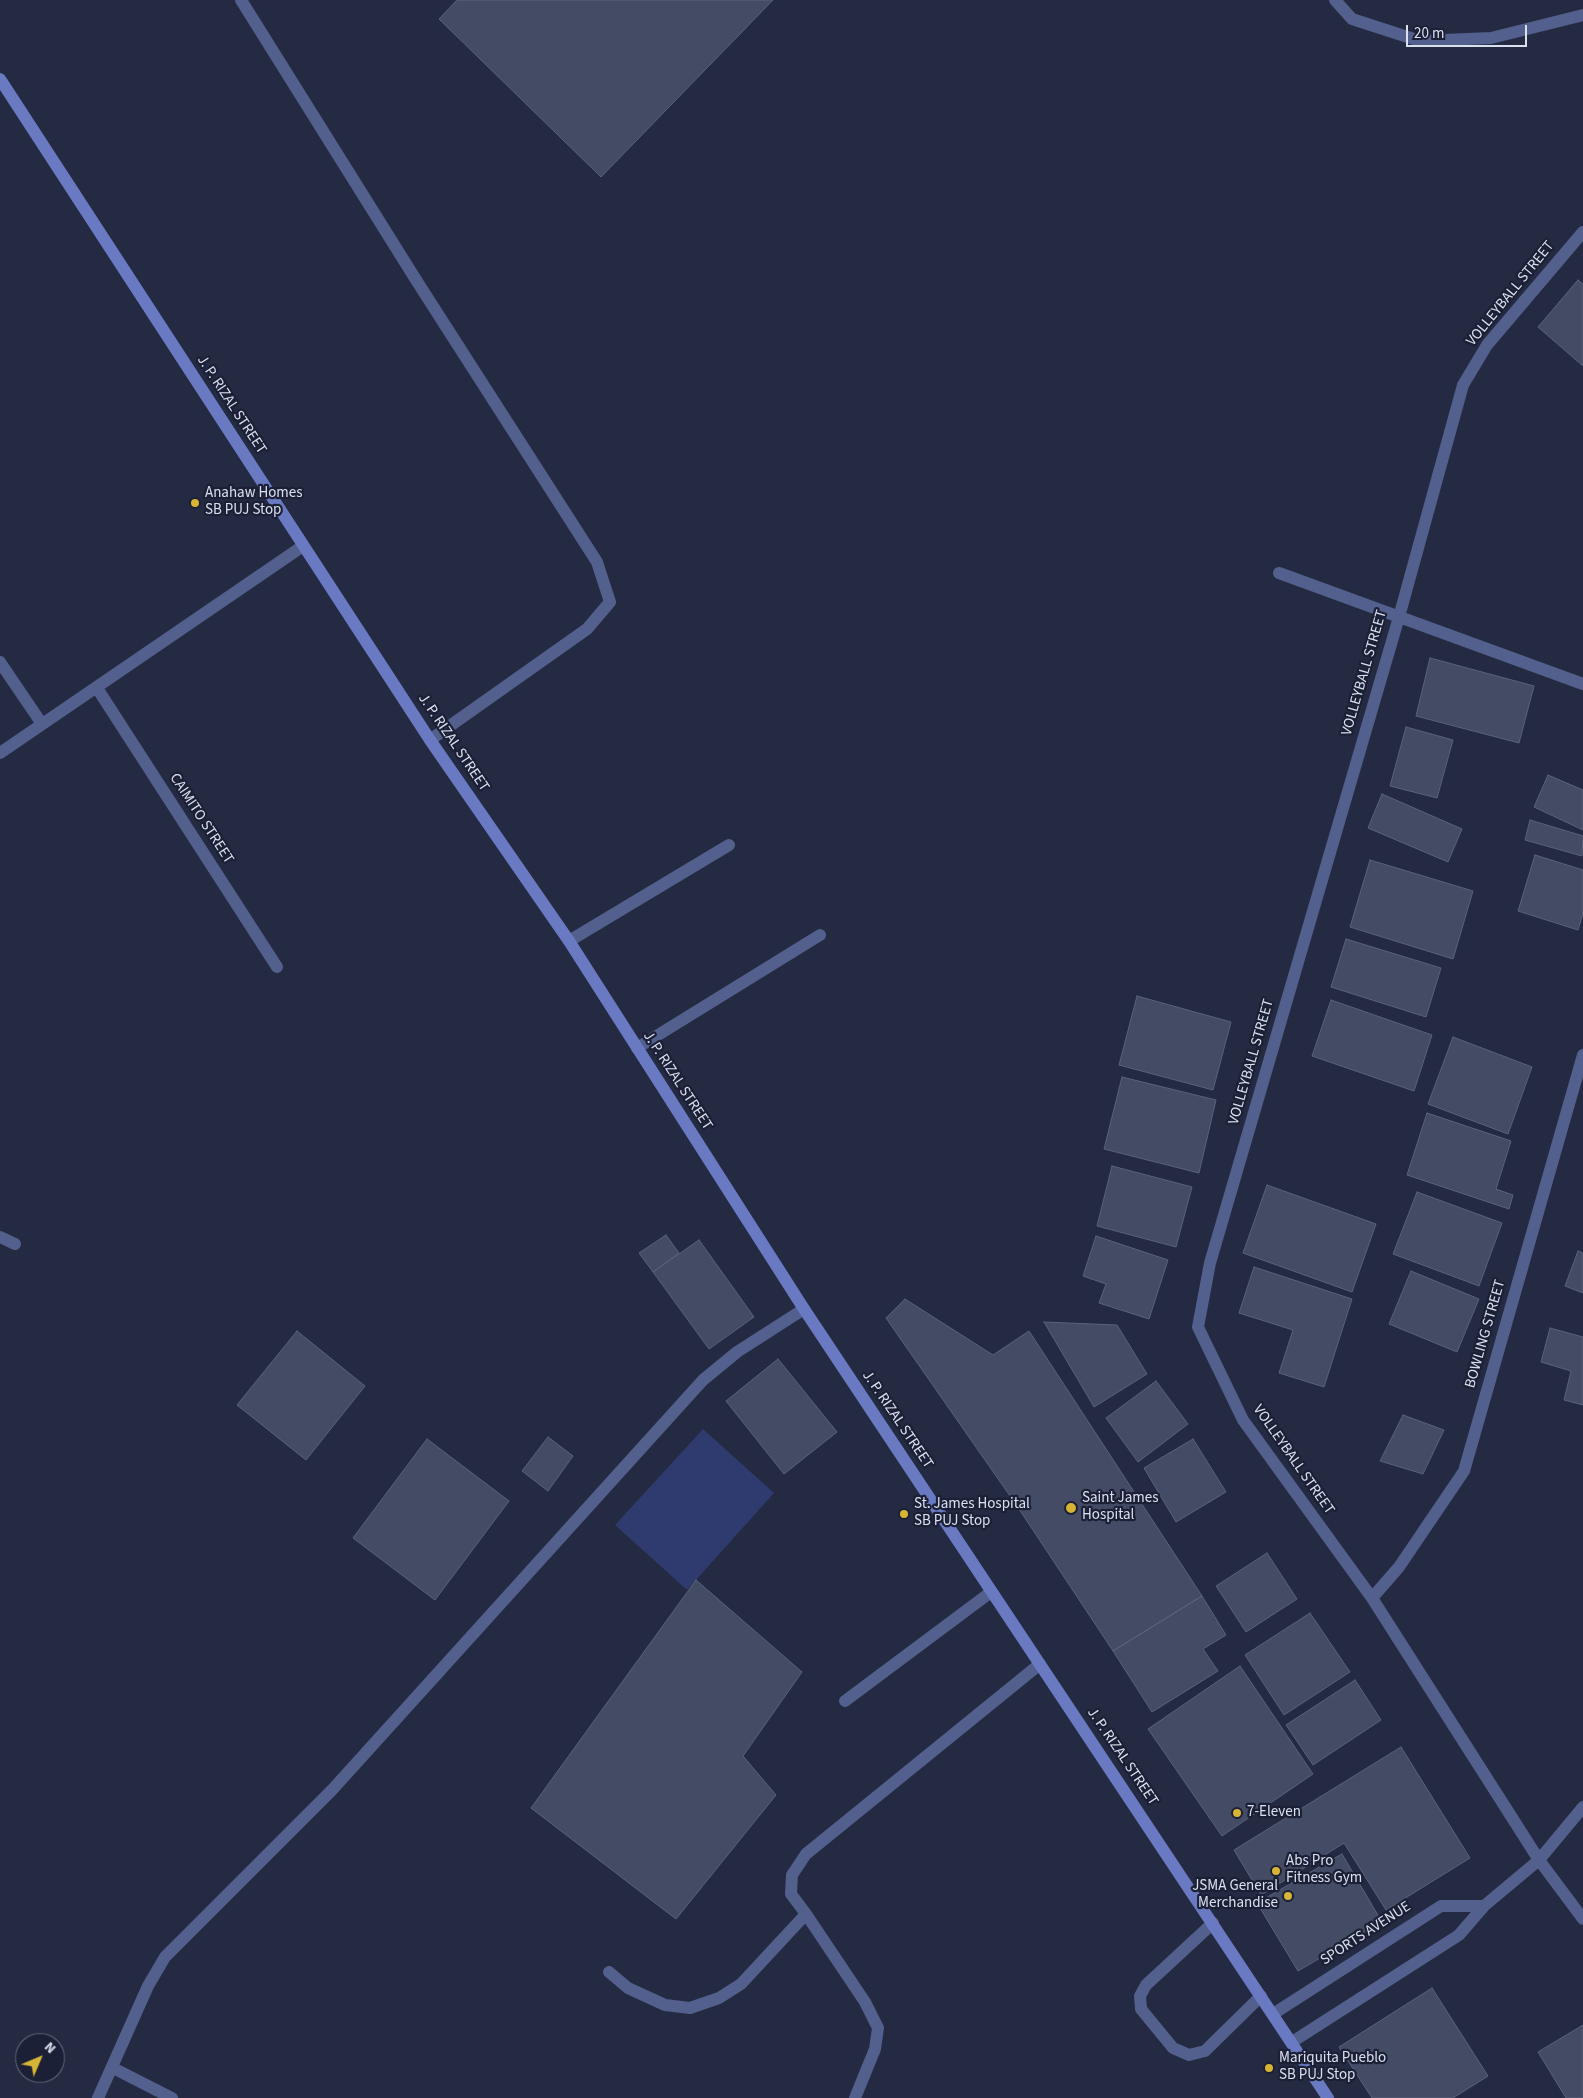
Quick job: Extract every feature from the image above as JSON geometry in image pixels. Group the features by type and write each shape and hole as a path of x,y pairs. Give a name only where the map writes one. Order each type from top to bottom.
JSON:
{"main road":[{"name":"J. P. RIZAL STREET","path":"0,79 430,740 569,941 804,1309 1328,2098"}],"street":[{"path":"241,0 413,275 597,562 610,602 587,629 430,740"},
{"path":"1335,0 1352,19 1420,41 1491,38 1583,15"},
{"name":"VOLLEYBALL STREET","path":"1583,232 1488,345 1464,385 1210,1263 1198,1327 1243,1420 1372,1598 1540,1860 1583,1919"},
{"path":"0,753 303,546"},
{"path":"1279,573 1583,684"},
{"path":"0,662 42,724"},
{"name":"CAIMITO STREET","path":"97,688 277,967"},
{"path":"569,941 729,845"},
{"path":"637,1048 820,935"},
{"name":"BOWLING STREET","path":"1372,1598 1399,1567 1464,1471 1583,1055"},
{"path":"0,1237 15,1244"},
{"path":"98,2098 148,1986 165,1957 332,1790 703,1380 737,1352 804,1309"},
{"path":"845,1701 992,1592"},
{"path":"855,2098 875,2049 878,2028 865,2002 791,1894 792,1875 806,1854 1040,1664"},
{"path":"1292,2042 1459,1935 1484,1906 1540,1860 1583,1808"},
{"name":"SPORTS AVENUE","path":"1273,2014 1441,1906 1484,1906"},
{"path":"609,1972 628,1988 665,2005 690,2008 719,1998 741,1984 806,1914"},
{"path":"1213,1923 1146,1985 1140,1996 1141,2009 1173,2048 1189,2054 1205,2052 1261,1996"},
{"path":"113,2068 172,2098"}],"shaded area":[{"path":"703,1429 774,1493 687,1590 615,1525"}],"building":[{"path":"457,0 773,0 601,177 439,19"},
{"path":"1578,280 1583,284 1583,366 1538,327"},
{"path":"1430,658 1534,686 1519,743 1416,716"},
{"path":"1406,727 1453,740 1437,798 1390,786"},
{"path":"1548,775 1583,790 1583,830 1534,807"},
{"path":"1382,794 1462,829 1448,862 1368,828"},
{"path":"1530,820 1583,836 1582,856 1525,840"},
{"path":"1535,855 1583,870 1583,913 1578,930 1518,911"},
{"path":"1370,860 1473,891 1453,959 1350,927"},
{"path":"1346,939 1441,968 1426,1017 1331,987"},
{"path":"1137,996 1231,1022 1213,1090 1119,1065"},
{"path":"1331,1000 1432,1035 1414,1091 1312,1056"},
{"path":"1453,1037 1532,1067 1508,1134 1428,1104"},
{"path":"1122,1077 1216,1100 1199,1173 1104,1149"},
{"path":"1427,1113 1511,1141 1496,1189 1513,1195 1509,1209 1407,1175"},
{"path":"1112,1166 1192,1187 1176,1247 1097,1226"},
{"path":"1267,1185 1376,1224 1352,1292 1243,1253"},
{"path":"1417,1192 1502,1223 1479,1286 1393,1254"},
{"path":"666,1235 679,1253 653,1272 639,1253"},
{"path":"1096,1236 1168,1260 1149,1319 1099,1303 1106,1284 1083,1276"},
{"path":"699,1240 754,1317 709,1349 653,1272"},
{"path":"1578,1251 1583,1253 1583,1293 1565,1286"},
{"path":"1254,1267 1352,1299 1324,1387 1279,1373 1293,1330 1239,1313"},
{"path":"1411,1271 1479,1299 1457,1352 1389,1324"},
{"name":"Saint James Hospital","path":"905,1299 993,1355 1029,1331 1202,1596 1113,1651 1017,1506 886,1318"},
{"path":"1044,1322 1117,1325 1147,1374 1094,1407"},
{"path":"1550,1328 1583,1337 1583,1405 1564,1400 1571,1371 1541,1362"},
{"path":"297,1331 365,1386 306,1460 237,1405"},
{"path":"778,1359 837,1432 784,1474 726,1401"},
{"path":"1156,1381 1188,1424 1138,1462 1106,1418"},
{"path":"1403,1415 1444,1430 1423,1474 1380,1461"},
{"path":"548,1437 573,1456 548,1491 522,1471"},
{"path":"427,1439 509,1501 435,1600 353,1538"},
{"path":"1193,1439 1226,1492 1176,1522 1144,1468"},
{"path":"1267,1553 1297,1599 1246,1632 1216,1586"},
{"path":"696,1580 802,1672 743,1756 776,1795 676,1919 531,1808"},
{"path":"1202,1596 1226,1635 1203,1649 1218,1671 1152,1712 1113,1651"},
{"path":"1310,1613 1350,1672 1284,1715 1245,1655"},
{"path":"1240,1666 1313,1774 1222,1836 1148,1729"},
{"path":"1355,1680 1381,1720 1313,1765 1286,1725"},
{"path":"1401,1747 1470,1858 1386,1910 1344,1843 1261,1895 1234,1850"},
{"path":"1342,1854 1382,1922 1298,1971 1257,1903"},
{"path":"1432,1988 1488,2076 1453,2098 1372,2098 1339,2047"},
{"path":"1583,2025 1583,2098 1566,2098 1538,2052"}],"place":[{"name":"Anahaw Homes SB PUJ Stop","path":"195,503"},
{"name":"Saint James Hospital","path":"1071,1508"},
{"name":"St. James Hospital SB PUJ Stop","path":"904,1514"},
{"name":"7-Eleven","path":"1237,1813"},
{"name":"Abs Pro Fitness Gym","path":"1276,1871"},
{"name":"JSMA General Merchandise","path":"1288,1896"},
{"name":"Mariquita Pueblo SB PUJ Stop","path":"1269,2068"}]}
